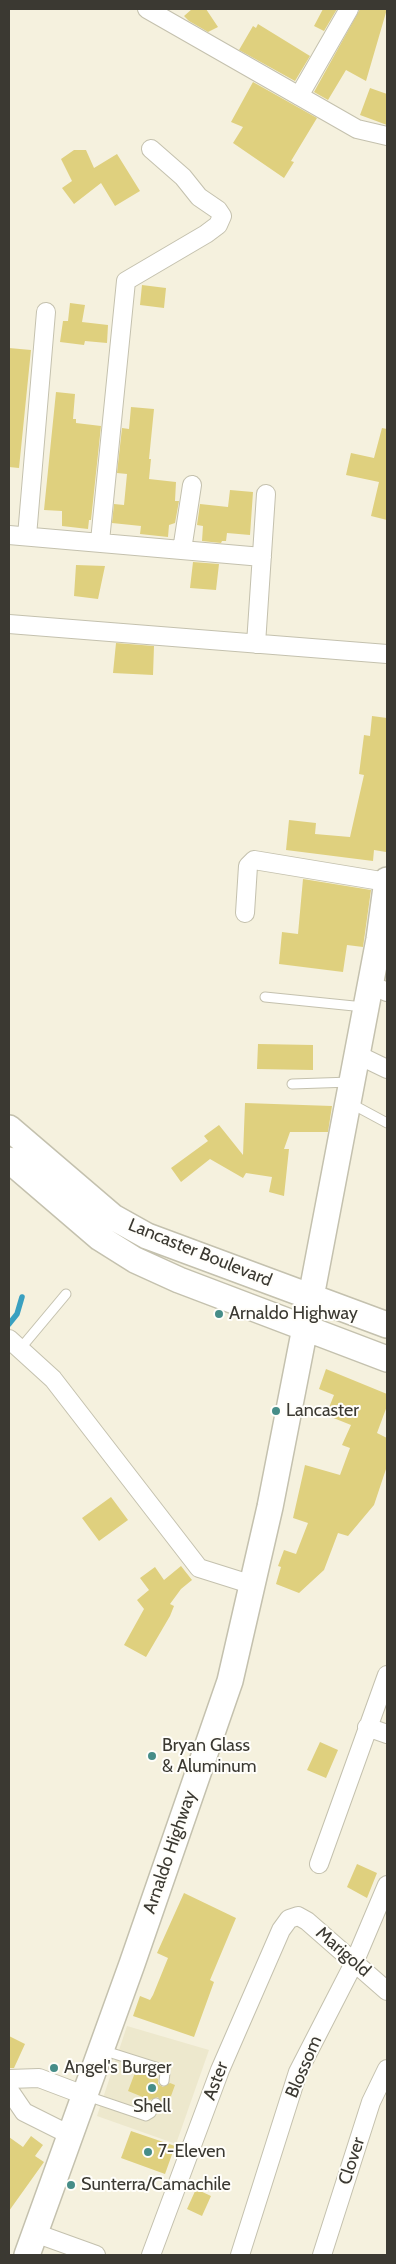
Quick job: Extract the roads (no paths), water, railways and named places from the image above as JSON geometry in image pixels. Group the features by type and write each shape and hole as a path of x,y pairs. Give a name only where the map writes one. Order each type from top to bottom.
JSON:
{"main road":[{"name":"Arnaldo Highway","path":"32,2249 70,2135 230,1681 253,1585 312,1297 356,1054 374,994 383,941 387,881"},
{"name":"Lancaster Boulevard","path":"9,1128 113,1218 147,1236 191,1254 387,1325"},
{"name":"Lancaster Boulevard","path":"9,1160 100,1238 135,1260 178,1280 387,1359"}],"street":[{"path":"147,9 357,129 387,136"},
{"path":"299,96 348,9"},
{"path":"100,541 126,281 206,234 218,225 222,216 218,210 198,197 183,177 151,149"},
{"path":"27,536 46,312"},
{"path":"182,550 192,485"},
{"path":"256,644 266,494"},
{"path":"9,535 100,541 262,556"},
{"path":"9,624 387,654"},
{"path":"244,913 248,866 254,860 387,881"},
{"path":"356,1054 387,1069"},
{"path":"15,1344 53,1379 199,1568 253,1585"},
{"path":"319,1864 387,1675"},
{"path":"367,1727 387,1734"},
{"name":"Blossom","path":"240,2255 298,2072 354,1963 387,1886"},
{"name":"Marigold","path":"298,1916 307,1921 387,1991"},
{"name":"Aster","path":"150,2255 220,2070 281,1930 288,1920 298,1916"},
{"name":"Clover","path":"322,2255 371,2102 387,2069"},
{"path":"9,2079 38,2078 84,2095"},
{"path":"9,2090 24,2112 70,2135"},
{"path":"32,2249 96,2255"}],"lane":[{"path":"265,997 374,994"},
{"path":"292,1084 350,1092 387,1123"},
{"path":"15,1344 66,1294"},
{"path":"101,2050 162,2069 164,2081"},
{"path":"84,2095 146,2116 151,2113 156,2102"}],"waterway":[{"path":"9,1324 17,1314 22,1297"}],"place":[{"name":"Arnaldo Highway","path":"219,1314"},
{"name":"Lancaster","path":"276,1411"},
{"name":"Bryan Glass & Aluminum","path":"152,1756"},
{"name":"Angel's Burger","path":"54,2068"},
{"name":"Shell","path":"152,2088"},
{"name":"7-Eleven","path":"148,2152"},
{"name":"Sunterra/Camachile","path":"71,2185"}]}
